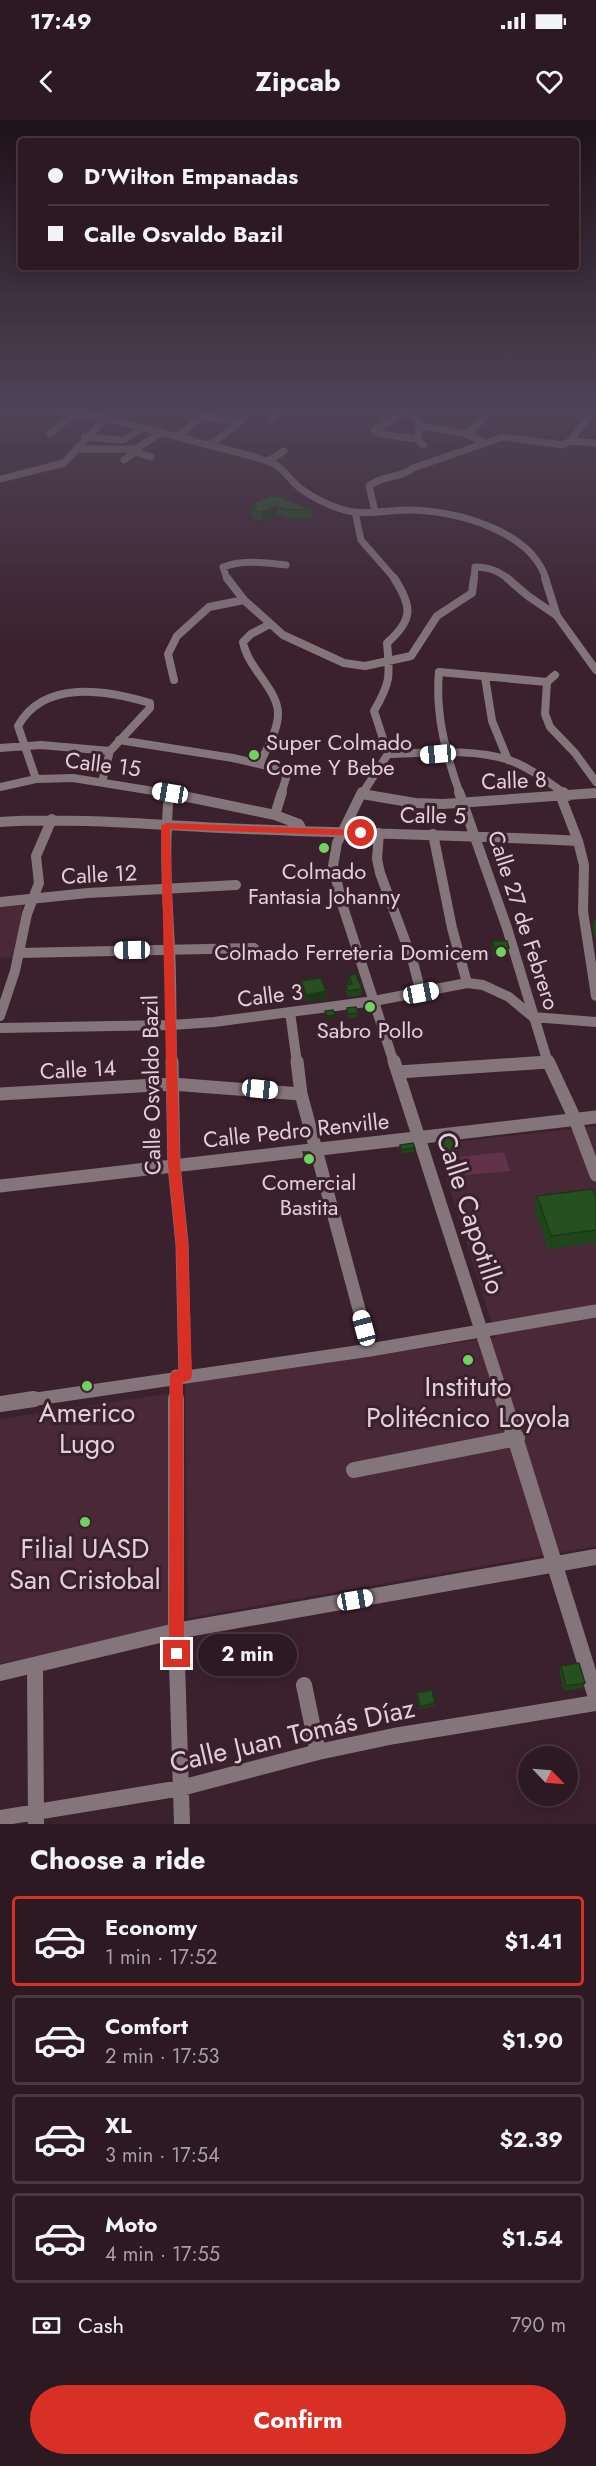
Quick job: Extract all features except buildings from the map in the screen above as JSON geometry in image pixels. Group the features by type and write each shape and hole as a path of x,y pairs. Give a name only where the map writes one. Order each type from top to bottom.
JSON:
{"street":[{"path":"300,488 340,509 354,512 414,510 454,515 483,524 509,537 532,555 538,563 544,574 557,616 596,670"},
{"path":"369,488 375,511"},
{"path":"354,512 357,534 364,546 375,555 400,586 406,608 404,628 387,643 390,675 387,688 374,711 388,754 464,753 508,760 537,774 564,797 584,865 583,911 596,996"},
{"path":"286,565 251,563 223,567 228,582 244,600 283,635 344,663 365,666 411,656 436,616 472,593 475,567 487,566 506,575 525,594 557,616"},
{"path":"174,680 168,654 177,636 208,607 244,600"},
{"path":"260,763 269,746 278,714 276,703 248,661 243,642 250,634 270,624"},
{"path":"585,656 596,655"},
{"name":"Calle 27 de Febrero","path":"485,677 440,672 437,691 446,754 507,928 548,1062 575,1119 596,1175"},
{"path":"555,675 547,682 544,714 550,727 575,753 596,782"},
{"path":"508,760 506,748 497,734 485,677 547,682"},
{"path":"36,779 18,726 20,717 35,703 60,693 84,693 137,699 150,703 150,708 143,717 110,751 102,782"},
{"path":"119,740 260,763 285,772 283,792 275,814"},
{"path":"0,748 25,744 76,746 110,751"},
{"name":"Calle Capotillo","path":"388,754 383,758 362,794 334,852 334,866 343,907 517,1438 596,1698"},
{"name":"Calle 15","path":"0,787 55,777 102,782 275,814 299,824 302,830"},
{"name":"Calle Osvaldo Bazil","path":"170,793 166,826 166,890 170,950 174,1164 182,1245 176,1631 182,1824"},
{"name":"Calle 8","path":"362,794 443,804 596,793"},
{"path":"0,1016 20,953 27,914 39,883 36,856 52,819"},
{"name":"Calle 5","path":"0,822 52,819 166,826 343,833 475,835 578,841"},
{"path":"379,833 377,859 380,873 413,962 421,993"},
{"path":"433,834 446,890 453,937 467,984"},
{"name":"Calle 12","path":"0,902 111,891 236,885"},
{"path":"583,911 596,909"},
{"path":"20,953 254,948"},
{"name":"Calle 3","path":"0,1028 172,1025 374,1001 467,984 483,985 509,997 533,1017"},
{"path":"290,1012 301,1094 318,1150 370,1350"},
{"path":"533,1017 596,1022"},
{"path":"398,1072 548,1062"},
{"name":"Calle 14","path":"0,1094 172,1084 301,1094"},
{"name":"Calle Pedro Renville","path":"0,1186 174,1164 318,1150 596,1117"},
{"path":"0,1404 370,1350 596,1311"},
{"path":"354,1470 517,1438"},
{"path":"0,1673 176,1631 596,1557"},
{"path":"35,1665 36,1818"},
{"path":"304,1685 318,1752"},
{"name":"Calle Juan Tomás Díaz","path":"0,1818 36,1818 181,1788 318,1752 394,1736 596,1703"}],"shaded area":[{"path":"23,903 16,957 0,958 0,904"},
{"name":"Instituto Politécnico Loyola","path":"596,1126 596,1546 188,1618 185,1383 496,1337 443,1167 460,1164 454,1142"},
{"path":"504,1152 510,1171 465,1175 460,1157"},
{"name":"Filial UASD San Cristobal","path":"172,1393 170,1625 0,1664 0,1419"}],"place":[{"name":"Super Colmado Come Y Bebe","path":"254,755"},
{"name":"Colmado Fantasia Johanny","path":"324,848"},
{"name":"Colmado Ferreteria Domicem","path":"501,952"},
{"name":"Sabro Pollo","path":"370,1007"},
{"name":"Comercial Bastita","path":"309,1159"},
{"name":"Instituto Politécnico Loyola","path":"468,1360"},
{"name":"Americo Lugo","path":"87,1386"},
{"name":"Filial UASD San Cristobal","path":"85,1522"}],"route":[{"path":"177,1654 176,1376 185,1376 182,1245 174,1164 166,826 361,833"}]}
